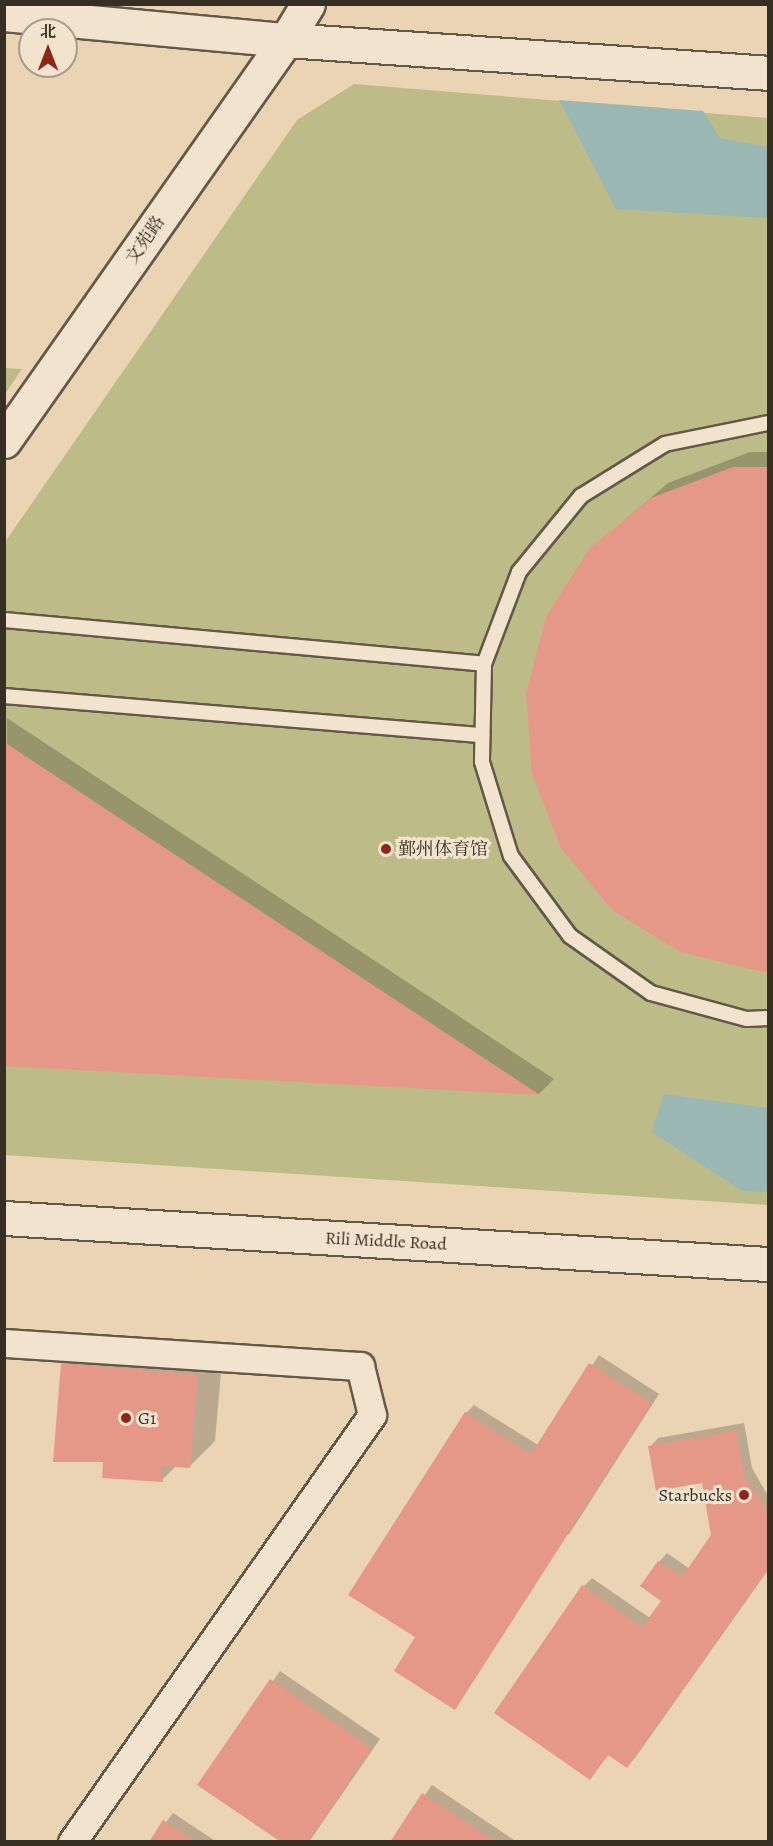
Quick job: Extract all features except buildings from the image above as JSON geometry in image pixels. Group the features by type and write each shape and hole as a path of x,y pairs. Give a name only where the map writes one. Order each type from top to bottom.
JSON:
{"street":[{"name":"文苑路","path":"4,441 286,40 308,4"},
{"path":"4,14 286,40 768,73"},
{"name":"Rili Middle Road","path":"4,1218 768,1264"},
{"path":"4,1343 360,1366 372,1415 72,1842"}],"lane":[{"path":"768,423 665,444 582,496 519,572 484,664 482,735 482,762 511,856 570,936 651,993 747,1020 768,1018"},
{"path":"4,620 484,664"},
{"path":"4,696 482,735"}],"shaded area":[{"name":"鄞州体育馆","path":"354,84 768,118 768,1205 5,1155 5,542 297,120"},
{"path":"4,368 22,369 5,394"}],"water":[{"path":"559,100 703,111 720,138 768,147 768,218 616,209"},
{"path":"664,1094 768,1108 768,1192 742,1191 652,1132"}],"place":[{"name":"鄞州体育馆","path":"386,849"},
{"name":"G1","path":"126,1418"},
{"name":"Starbucks","path":"744,1495"}]}
